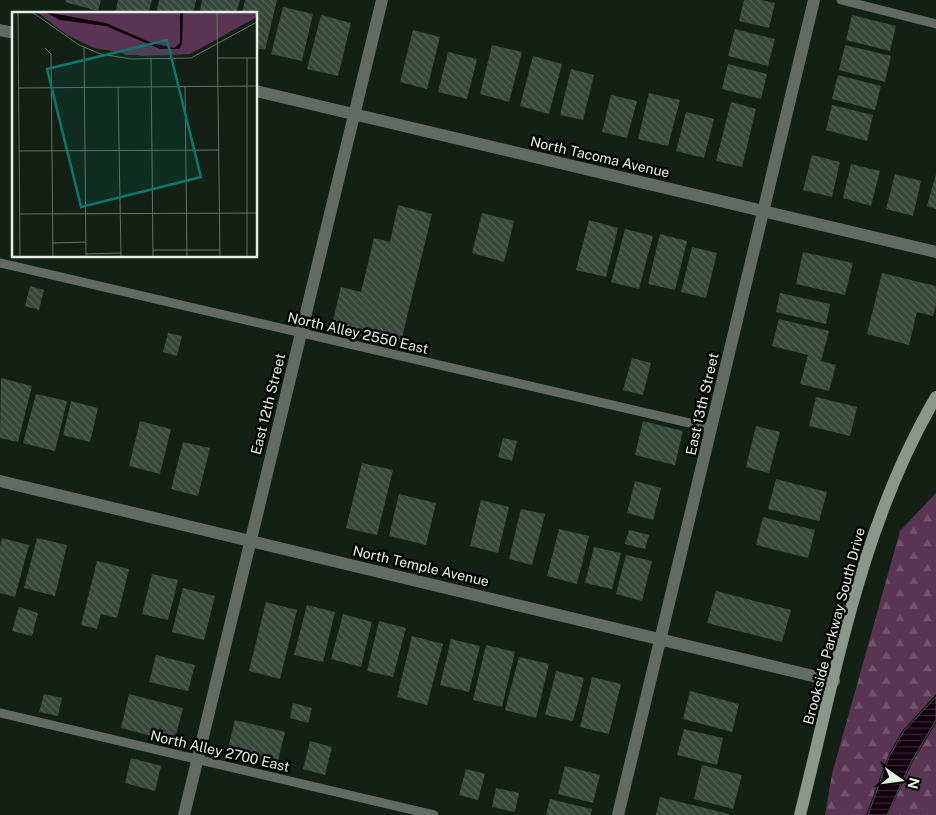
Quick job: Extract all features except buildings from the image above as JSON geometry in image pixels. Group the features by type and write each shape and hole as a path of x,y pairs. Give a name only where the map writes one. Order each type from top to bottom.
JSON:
{"main road":[{"name":"Brookside Parkway South Drive","path":"800,815 866,556 879,518 920,425 936,396"}],"street":[{"name":"East 12th Street","path":"184,815 382,0"},
{"name":"East 13th Street","path":"618,815 814,0"},
{"name":"North Tacoma Avenue","path":"258,91 936,252"},
{"name":"North Temple Avenue","path":"0,481 834,680"}],"lane":[{"path":"841,0 936,24"},
{"name":"North Alley 2550 East","path":"0,263 711,428"},
{"name":"North Alley 2700 East","path":"0,713 197,761 434,815"}],"green space":[{"path":"936,493 936,694 902,731 888,756 866,815 825,815 832,774 900,531"},
{"path":"936,723 936,815 888,815 912,763"}],"shaded area":[{"path":"936,697 936,720 911,762 887,815 868,815 889,757 904,731"}]}
